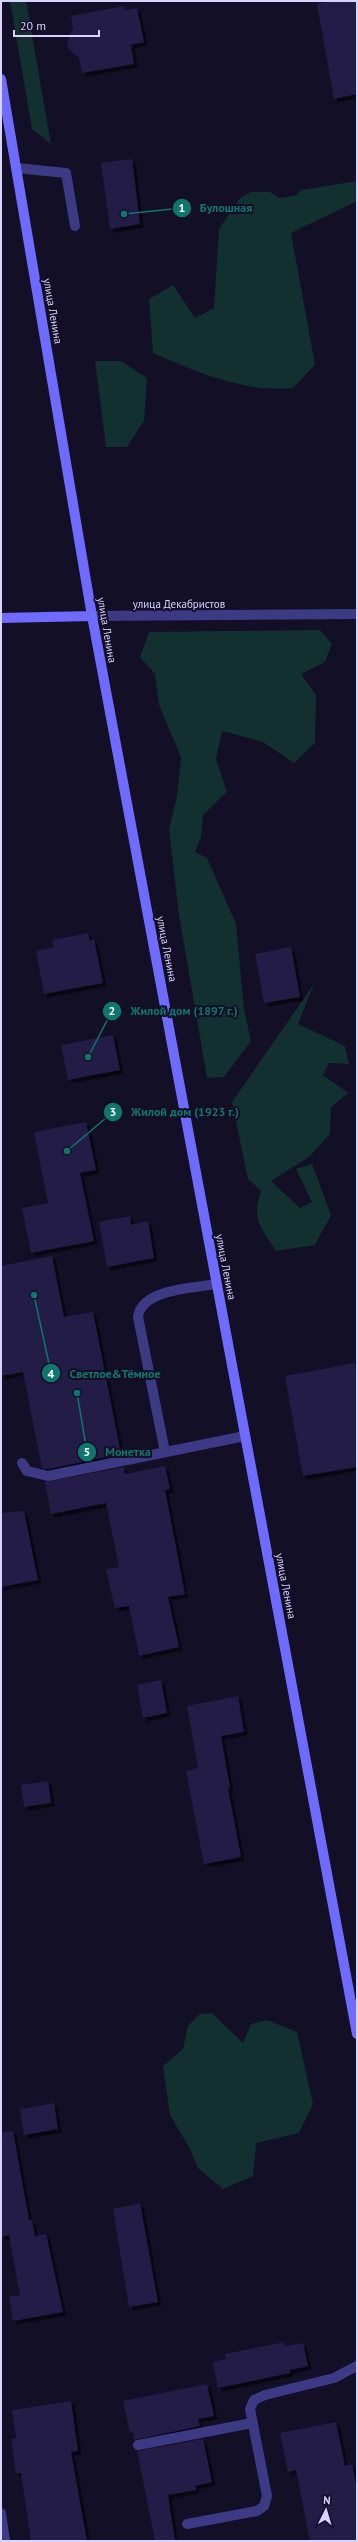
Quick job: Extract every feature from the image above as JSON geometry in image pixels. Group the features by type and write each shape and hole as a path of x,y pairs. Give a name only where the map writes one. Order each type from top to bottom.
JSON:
{"main road":[{"name":"улица Ленина","path":"1,79 92,616 357,2034"},
{"name":"улица Декабристов","path":"1,618 92,616"}],"street":[{"path":"16,168 66,173 76,226"},
{"name":"улица Декабристов","path":"92,616 357,614"},
{"path":"165,1452 138,1317 139,1309 145,1301 154,1296 217,1284"},
{"path":"22,1463 27,1471 48,1476 246,1436"},
{"path":"187,2524 257,2511 264,2506 267,2496 250,2409 254,2400 265,2395 334,2378 357,2366"},
{"path":"138,2446 252,2423"},
{"path":"1,2514 5,2541"}],"green space":[{"path":"10,1 26,1 51,144 32,129"},
{"path":"357,181 357,204 355,202 291,233 315,365 293,388 275,389 257,387 221,380 153,353 149,299 173,285 195,318 214,308 219,229 240,198 251,192 270,192 280,198 296,195 301,190"},
{"path":"95,361 121,361 147,378 144,421 127,447 106,447"},
{"path":"320,630 332,644 325,662 301,674 316,695 315,743 294,763 263,742 222,731 216,759 227,792 203,815 201,837 195,852 207,858 236,924 244,1009 251,1041 224,1077 207,1078 179,915 169,829 177,796 181,757 159,705 155,674 140,657 149,632"},
{"path":"314,984 298,1024 345,1046 349,1064 329,1063 323,1075 348,1093 331,1107 330,1134 309,1157 271,1181 300,1208 312,1202 296,1169 312,1164 331,1215 315,1245 276,1251 259,1223 257,1209 261,1191 248,1179 232,1102"},
{"path":"212,2013 243,2043 251,2024 267,2020 297,2032 313,2104 299,2133 256,2143 253,2176 223,2189 198,2168 189,2147 170,2115 163,2066 183,2049 188,2026 200,2014"}],"building":[{"path":"333,1 357,1 357,94 334,99 317,4"},
{"path":"124,6 125,10 137,8 144,42 131,45 134,64 82,73 79,58 69,50 67,42 73,28 71,16"},
{"path":"132,159 140,224 110,229 101,163"},
{"path":"88,933 90,941 94,939 103,983 44,994 36,951 54,947 52,940"},
{"path":"291,947 300,997 264,1003 255,954"},
{"path":"113,1035 120,1070 68,1080 61,1045"},
{"path":"86,1122 96,1170 80,1173 94,1241 31,1253 22,1208 48,1203 34,1132"},
{"path":"130,1216 131,1225 148,1221 154,1258 107,1267 99,1222"},
{"path":"52,1256 64,1317 93,1312 121,1454 48,1469 42,1468 23,1372 1,1376 1,1266"},
{"path":"355,1363 357,1375 357,1467 303,1476 285,1376"},
{"path":"165,1466 170,1489 165,1490 185,1594 168,1597 179,1647 139,1656 129,1606 115,1608 106,1569 119,1567 106,1503 51,1514 45,1482 124,1467 125,1474"},
{"path":"24,1511 38,1580 1,1587 1,1513"},
{"path":"161,1680 167,1713 143,1718 137,1685"},
{"path":"238,1696 244,1732 221,1736 230,1788 228,1788 241,1857 204,1864 186,1771 198,1768 187,1706"},
{"path":"48,1781 51,1803 24,1807 21,1785"},
{"path":"54,2103 58,2129 24,2135 20,2109"},
{"path":"13,2131 29,2220 32,2220 35,2236 46,2234 63,2312 13,2321 9,2297 20,2295 9,2235 1,2237 1,2132"},
{"path":"140,2203 158,2302 129,2307 113,2209"},
{"path":"284,2342 285,2346 303,2343 308,2366 290,2370 290,2373 218,2388 213,2362 226,2359 225,2354"},
{"path":"207,2384 214,2416 198,2419 200,2426 134,2440 133,2432 130,2433 123,2401"},
{"path":"71,2401 78,2451 71,2452 87,2541 31,2541 21,2473 16,2473 11,2439 16,2438 12,2410"},
{"path":"336,2422 345,2466 352,2464 357,2490 357,2541 310,2541 296,2470 288,2472 280,2433"},
{"path":"203,2439 212,2482 195,2486 196,2490 168,2495 175,2541 155,2541 137,2451"}],"place":[{"name":"Булошная","path":"124,214"},
{"name":"Жилой дом (1897 г.)","path":"88,1057"},
{"name":"Жилой дом (1923 г.)","path":"67,1151"},
{"name":"Светлое&Тёмное","path":"34,1295"},
{"name":"Монетка","path":"77,1393"}]}
